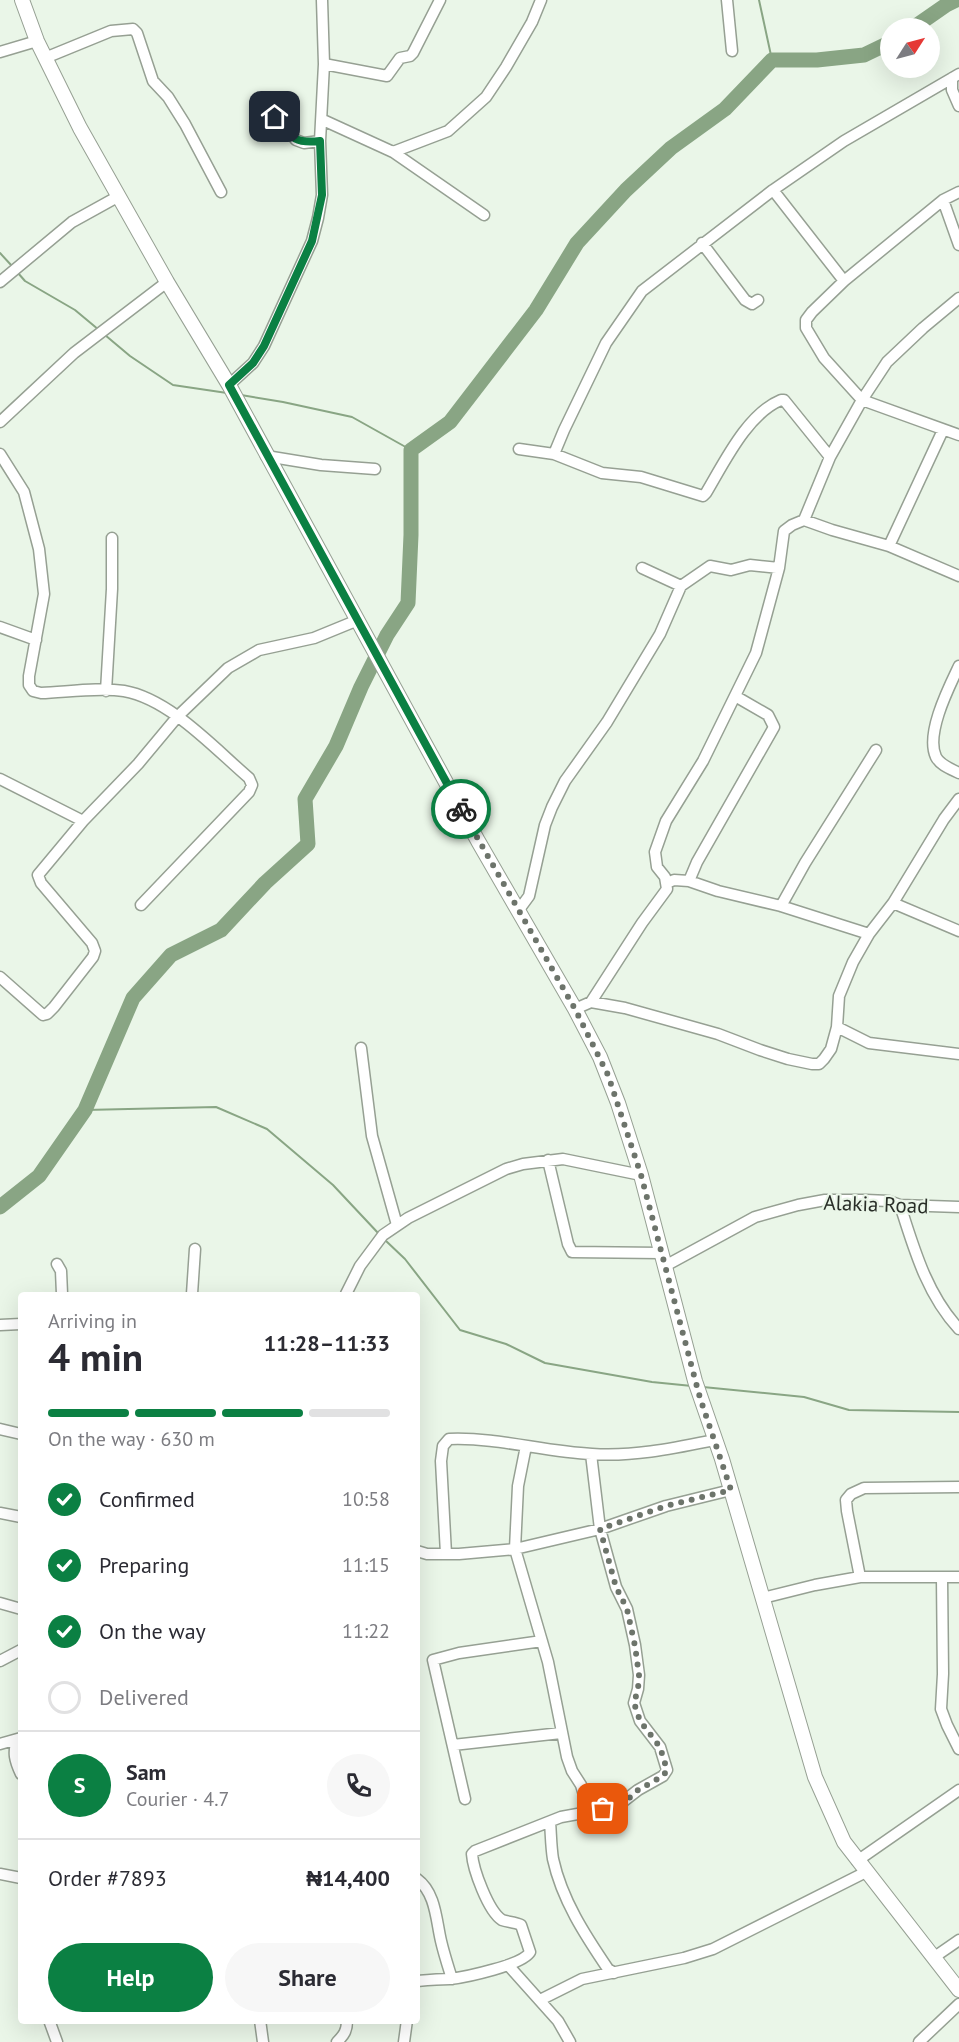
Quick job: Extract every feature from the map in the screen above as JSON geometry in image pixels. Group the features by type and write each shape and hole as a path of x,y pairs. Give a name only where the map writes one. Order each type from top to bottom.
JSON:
{"main road":[{"path":"22,0 37,42 80,128 232,391 478,841 575,1009 608,1075 641,1175 696,1385 716,1440 815,1777 844,1842 959,1990"}],"street":[{"path":"232,391 264,346 312,241 322,195 320,141 323,120 324,64 322,0"},
{"path":"324,64 387,76 400,58 413,53 440,0"},
{"path":"393,152 448,131 486,97 532,22 541,0"},
{"path":"727,0 732,51"},
{"path":"45,58 111,31 133,29 137,33 153,81 168,97 185,124 221,192"},
{"path":"0,52 37,42"},
{"path":"955,76 952,90 959,106"},
{"path":"554,454 592,368 616,327 642,291 773,190 844,141 955,76"},
{"path":"264,103 296,141 304,143 320,141"},
{"path":"323,120 393,152 484,215"},
{"path":"773,190 844,281"},
{"path":"959,192 943,200 844,281 806,320 806,328 824,357 862,400 959,435"},
{"path":"0,282 72,222 119,196"},
{"path":"943,200 959,245"},
{"path":"702,243 745,300 752,304 758,300"},
{"path":"0,422 93,338 167,282"},
{"path":"804,520 830,457 862,400 887,362 959,298"},
{"path":"519,449 554,454 602,473 641,477 703,496 738,438 767,408 781,399 830,457"},
{"path":"889,546 943,430"},
{"path":"0,454 24,492 35,531 44,594 29,676 29,685 33,691 41,693 122,691 136,694 178,716 249,778 252,785 249,792 141,904"},
{"path":"266,456 321,465 375,469"},
{"path":"591,1002 667,889 667,883 657,867 655,852 666,821 703,761 756,653 779,568 784,531 804,520 889,546 959,576"},
{"path":"106,691 112,589 112,538"},
{"path":"518,911 529,896 541,840 552,807 565,781 607,722 660,634 681,586 710,566 731,570 750,565 779,568"},
{"path":"642,567 681,586"},
{"path":"0,977 43,1015 47,1014 93,957 95,951 92,943 41,883 38,875 83,821 212,682 259,650 314,638 358,620"},
{"path":"0,627 36,640"},
{"path":"959,666 940,710 934,738 937,759 959,773"},
{"path":"688,880 774,727 768,715 735,696"},
{"path":"782,906 805,863 876,750"},
{"path":"0,779 83,821"},
{"path":"575,1009 591,1002 626,1008 718,1034 760,1050 819,1064 831,1049 837,1027 840,996 853,962 869,934 893,903 944,819 959,799"},
{"path":"667,883 674,880 688,880 718,891 782,906 869,934"},
{"path":"893,903 959,931"},
{"path":"837,1027 869,1043 959,1054"},
{"path":"361,1048 372,1136 390,1230"},
{"path":"347,1292 360,1266 390,1230 469,1189 488,1176 523,1164 563,1159 641,1175"},
{"path":"548,1160 568,1244 572,1252 663,1260"},
{"name":"Alakia Road","path":"663,1260 774,1210 838,1200 878,1200 900,1205 959,1207"},
{"path":"900,1205 922,1271 948,1318 959,1329"},
{"path":"192,1292 195,1249"},
{"path":"57,1264 62,1271 62,1292"},
{"path":"0,1325 18,1324"},
{"path":"0,1429 18,1433"},
{"path":"446,1554 441,1461 443,1446 449,1440 506,1442 591,1455 654,1451 716,1440"},
{"path":"526,1446 518,1486 515,1549 555,1691 567,1757 581,1785 589,1811"},
{"path":"420,1981 452,1978 508,1965 528,1957 530,1952 524,1930 520,1925 503,1921 497,1915 477,1875 472,1854 478,1848 550,1822 589,1811 616,1807 638,1790 663,1776 667,1770 660,1747 640,1721 634,1703 639,1675 635,1646 627,1609 616,1587 600,1529 591,1455"},
{"path":"860,1576 846,1511 846,1500 851,1494 864,1488 959,1487"},
{"path":"420,1552 446,1554 515,1549 600,1529 666,1506 731,1490"},
{"path":"0,1513 18,1516"},
{"path":"763,1598 860,1576 959,1577"},
{"path":"942,1578 941,1709 959,1749"},
{"path":"0,1603 18,1608"},
{"path":"465,1799 433,1660 452,1654 542,1641"},
{"path":"0,1661 18,1652"},
{"path":"453,1745 561,1733"},
{"path":"0,1744 18,1738"},
{"path":"18,1740 14,1748 18,1768"},
{"path":"540,2000 582,1979 684,1958 713,1949 862,1867 959,1790"},
{"path":"550,1822 553,1858 565,1897 583,1931 614,1973"},
{"path":"0,1874 18,1877"},
{"path":"420,1882 432,1900 452,1978"},
{"path":"933,1958 959,1940"},
{"path":"508,1965 558,2021 570,2042"},
{"path":"919,2042 959,2004"},
{"path":"51,2024 57,2042"},
{"path":"261,2024 263,2042"},
{"path":"337,2042 344,2036 347,2024"},
{"path":"404,2042 406,2024"}],"waterway":[{"path":"759,0 772,60"},
{"path":"927,18 956,0"},
{"path":"0,1207 39,1176 85,1110 133,998 171,955 221,930 265,883 308,844 305,799 336,746 361,687 387,635 408,603 411,450 450,422 536,310 577,243 626,190 671,148 725,109 772,60 817,60 864,55 880,47"},
{"path":"0,253 12,266"},
{"path":"18,273 25,281 75,310 99,330"},
{"path":"105,335 130,356 173,385 227,393"},
{"path":"241,395 352,417 411,450"},
{"path":"85,1110 216,1107 267,1129 333,1185 379,1234"},
{"path":"385,1240 405,1259 460,1330 506,1344 545,1363 652,1382 692,1386"},
{"path":"703,1387 804,1397 849,1410 959,1412"}],"way so far":[{"path":"461,809 575,1009 608,1075 641,1175 700,1398 731,1490 666,1506 600,1529 616,1587 627,1609 635,1646 639,1675 634,1703 640,1721 660,1747 667,1770 663,1776 629,1796 625,1802 616,1807 603,1809"}],"route":[{"path":"275,117 296,141 304,143 320,141 322,195 312,241 264,346 253,363 229,385 461,809"}]}
